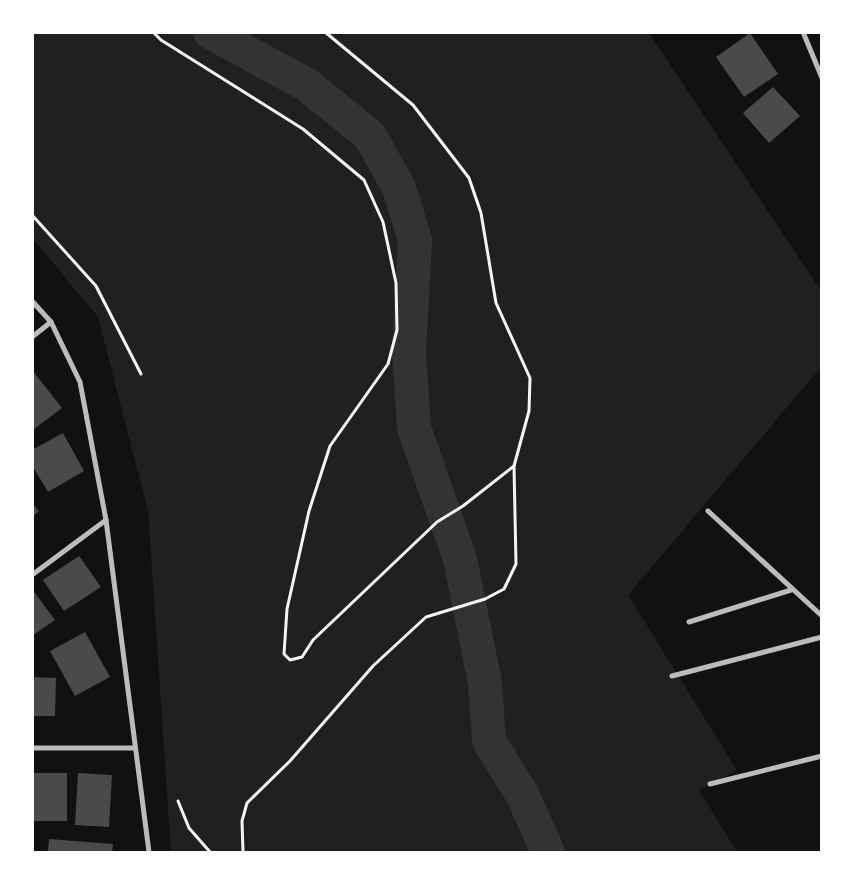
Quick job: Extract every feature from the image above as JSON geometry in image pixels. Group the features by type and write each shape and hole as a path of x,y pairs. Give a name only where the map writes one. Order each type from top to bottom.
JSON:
{"street":[{"path":"803,32 822,78"},
{"path":"32,301 51,322 80,382 106,520 134,748 149,852"},
{"path":"32,337 51,322"},
{"path":"708,511 791,590 822,616"},
{"path":"32,575 106,520"},
{"path":"689,622 791,590"},
{"path":"672,676 822,638"},
{"path":"32,748 134,748"},
{"path":"710,784 822,756"}],"path":[{"path":"153,32 161,40 303,129 364,180 383,222 396,284 398,330 388,364 330,446 309,511 287,609 284,654 290,660 302,657 313,640 437,522 463,506 514,466"},
{"path":"243,852 242,821 247,803 290,761 373,666 426,617 485,599 504,589 516,564 514,466 530,412 530,378 496,303 481,213 469,178 413,105 324,32"},
{"path":"32,215 96,286 141,374"},
{"path":"178,801 190,828 210,852"}],"shaded area":[{"path":"32,33 649,33 821,291 821,367 628,595 737,770 699,790 737,852 171,852 148,511 98,317 33,239"}],"building":[{"path":"750,33 778,74 744,97 716,57"},
{"path":"773,87 800,116 769,143 743,113"},
{"path":"32,370 62,408 33,430 32,429"},
{"path":"63,433 84,471 48,492 32,465 32,450"},
{"path":"32,503 39,511 32,517"},
{"path":"79,556 101,587 64,611 43,580"},
{"path":"32,589 55,620 32,636"},
{"path":"85,632 110,677 75,696 50,651"},
{"path":"32,677 56,678 55,716 32,716"},
{"path":"32,773 67,773 67,821 32,821"},
{"path":"78,773 112,775 109,827 75,825"},
{"path":"49,839 113,844 112,852 48,852"}],"waterway":[{"path":"210,32 307,85 370,136 399,188 415,240 409,353 414,428 460,559 485,683 489,741 522,794 548,852"}]}
